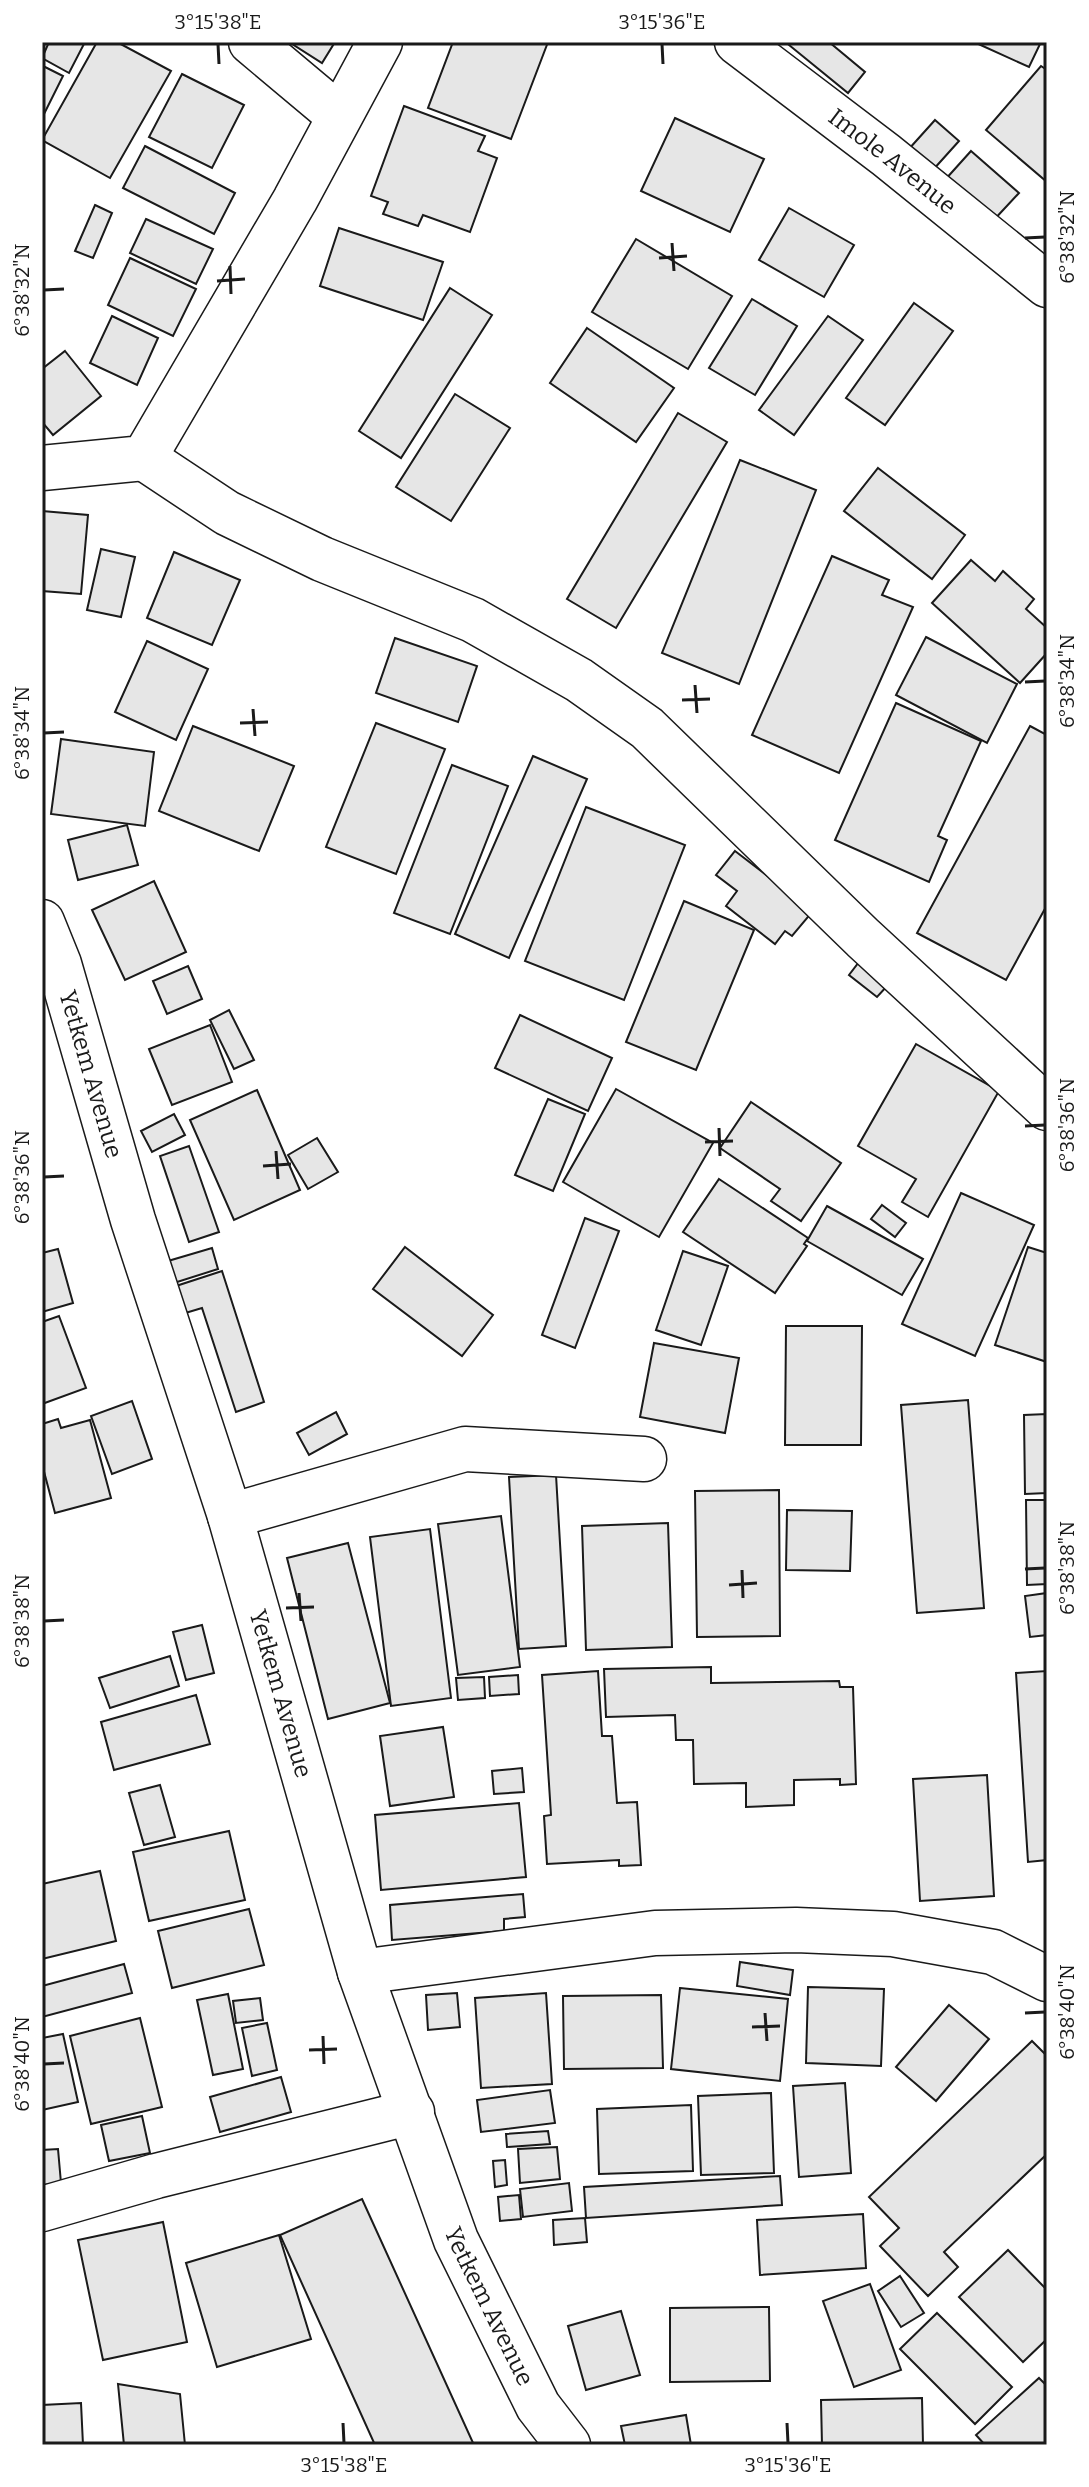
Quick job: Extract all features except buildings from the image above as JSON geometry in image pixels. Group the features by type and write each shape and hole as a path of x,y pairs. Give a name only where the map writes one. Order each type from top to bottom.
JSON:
{"street":[{"path":"251,42 338,115"},
{"path":"144,458 295,200 338,115 380,42"},
{"name":"Imole Avenue","path":"737,42 886,155 1047,285"},
{"path":"42,468 144,458 227,513 322,559 473,620 579,680 647,728 863,938 1047,1108"},
{"name":"Yetkem Avenue","path":"42,922 59,964 133,1220 230,1516 360,1972 456,2240 538,2406 568,2445"},
{"path":"230,1516 465,1449 644,1459"},
{"path":"360,1972 655,1933 796,1930 893,1934 993,1952 1047,1979"},
{"path":"42,2209 156,2176 412,2112"}]}
